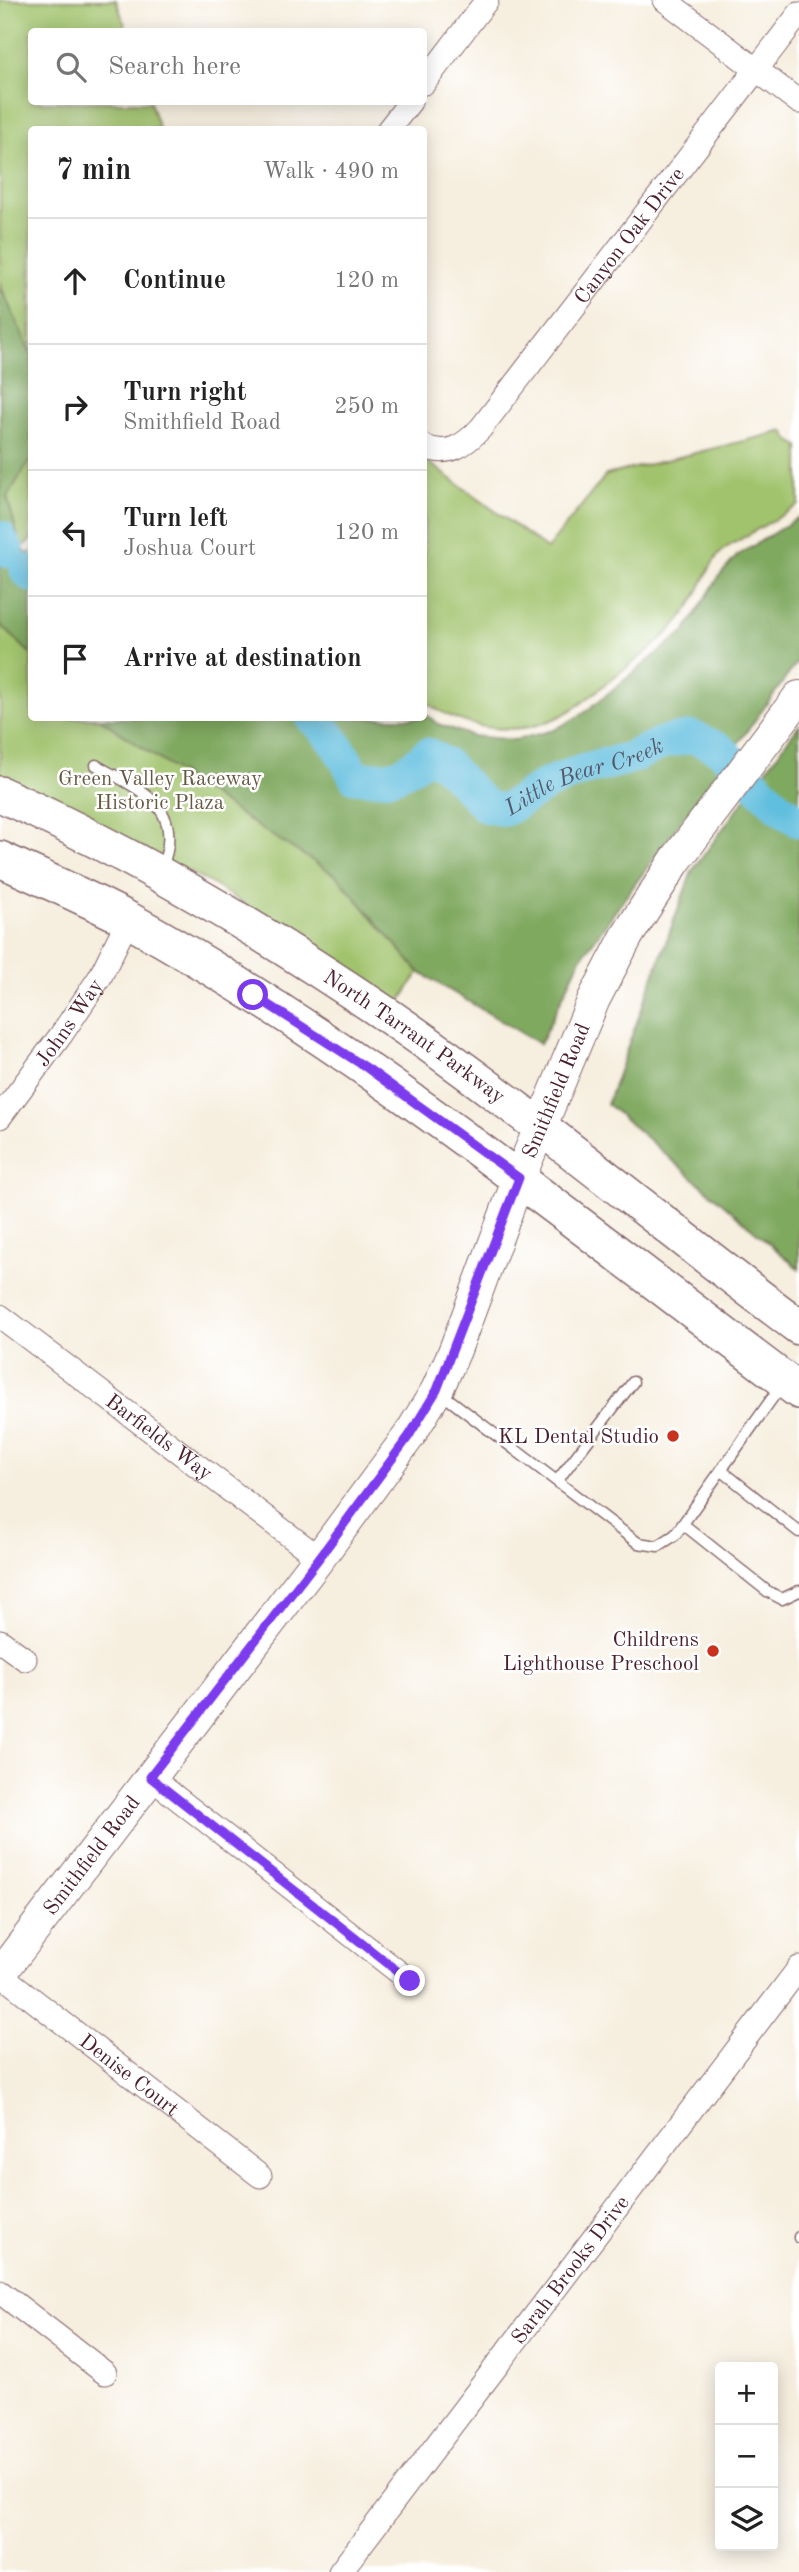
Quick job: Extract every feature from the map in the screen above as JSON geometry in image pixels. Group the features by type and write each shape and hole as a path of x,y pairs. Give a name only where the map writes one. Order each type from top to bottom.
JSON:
{"main road":[{"name":"Smithfield Road","path":"0,1974 319,1558 409,1436 437,1390 519,1178 594,999 627,936 675,861 799,697"},
{"name":"North Tarrant Parkway","path":"0,794 159,873 268,938 391,1018 540,1128 799,1327"},
{"path":"0,859 128,920 367,1068 519,1178 792,1386"}],"street":[{"path":"427,79 487,0"},
{"path":"665,0 799,102"},
{"name":"Canyon Oak Drive","path":"427,447 441,451 454,449 465,445 481,428 799,14"},
{"path":"391,126 408,105"},
{"name":"Johns Way","path":"0,1117 100,977 128,920"},
{"name":"Barfields Way","path":"0,1315 319,1558"},
{"path":"0,1641 25,1660"},
{"path":"150,1777 410,1981"},
{"name":"Sarah Brooks Drive","path":"340,2572 799,1968"},
{"name":"Denise Court","path":"0,1974 260,2176"},
{"path":"0,2292 105,2373"}],"lane":[{"path":"96,765 154,799 165,814 169,835 168,853 159,873"},
{"path":"557,1481 633,1382"},
{"path":"437,1390 638,1542 657,1546 675,1535 721,1470 792,1386"},
{"path":"721,1470 799,1532"},
{"path":"683,1524 766,1591 782,1599 799,1591"}],"green space":[{"path":"0,0 116,0 126,28 28,28 28,105 151,105 158,126 28,126 28,349 0,285"},
{"path":"0,285 28,347 28,464 7,497 21,548 28,554 28,651 0,624"},
{"path":"784,431 789,440 799,446 799,505 724,549 713,563 691,605 671,630 571,710 537,725 503,729 454,718 427,703 427,461 547,549 606,475"},
{"path":"28,464 28,542 21,548 7,497"},
{"path":"799,517 799,660 581,958 540,1044 419,972 337,876 257,826 103,721 427,721 427,715 438,724 472,736 515,740 554,730 584,713 685,631 720,575 737,556"},
{"name":"Green Valley Raceway Historic Plaza","path":"0,624 28,651 28,721 103,721 257,826 337,876 419,972 400,1002 209,882 0,776"},
{"path":"799,725 799,1269 607,1104 692,871"}],"waterway":[{"name":"Little Bear Creek","path":"0,537 8,551"},
{"name":"Little Bear Creek","path":"316,721 341,752 355,777 394,776 410,768 427,754 445,764 487,807 505,810 549,783 582,770 630,758 664,742 693,737 720,749 779,807 799,821"}],"place":[{"name":"KL Dental Studio","path":"673,1436"},
{"name":"Childrens Lighthouse Preschool","path":"713,1651"}],"route":[{"path":"253,995 367,1068 519,1178 455,1350 437,1390 409,1436 319,1558 150,1777 410,1981"}]}
